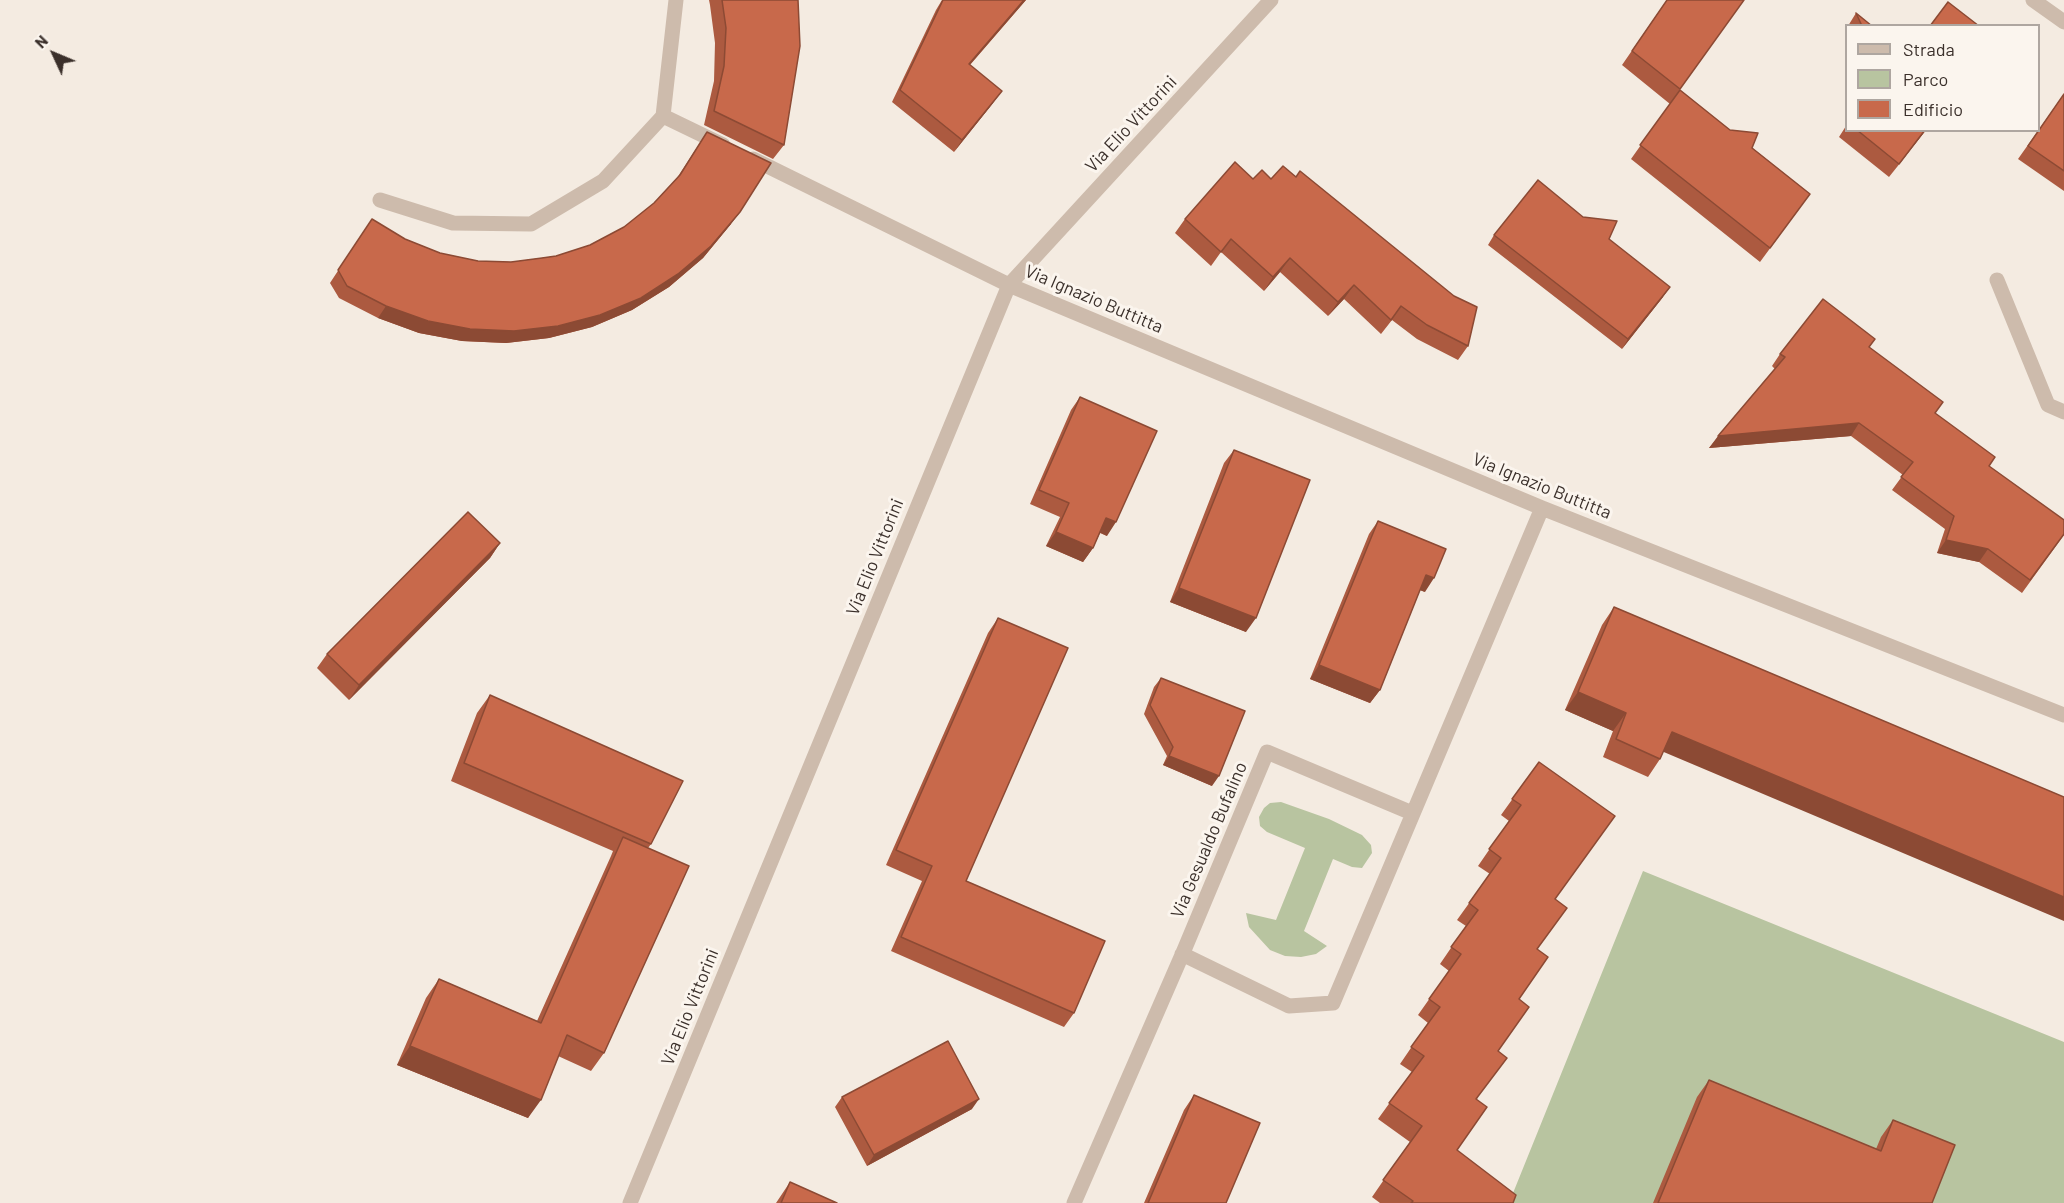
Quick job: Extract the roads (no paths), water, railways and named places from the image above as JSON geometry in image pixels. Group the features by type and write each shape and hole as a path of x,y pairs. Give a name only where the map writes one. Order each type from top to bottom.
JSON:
{"street":[{"path":"380,200 453,223 531,224 603,181 663,116 676,0"},
{"name":"Via Elio Vittorini","path":"630,1203 1009,285 1271,0"},
{"path":"2033,0 2064,22"},
{"name":"Via Ignazio Buttitta","path":"663,116 1009,285 1542,508 2064,716"},
{"path":"1997,280 2048,405 2064,412"},
{"path":"1182,954 1289,1006 1333,1002 1542,508"},
{"name":"Via Gesualdo Bufalino","path":"1074,1203 1267,752 1412,813"}]}
